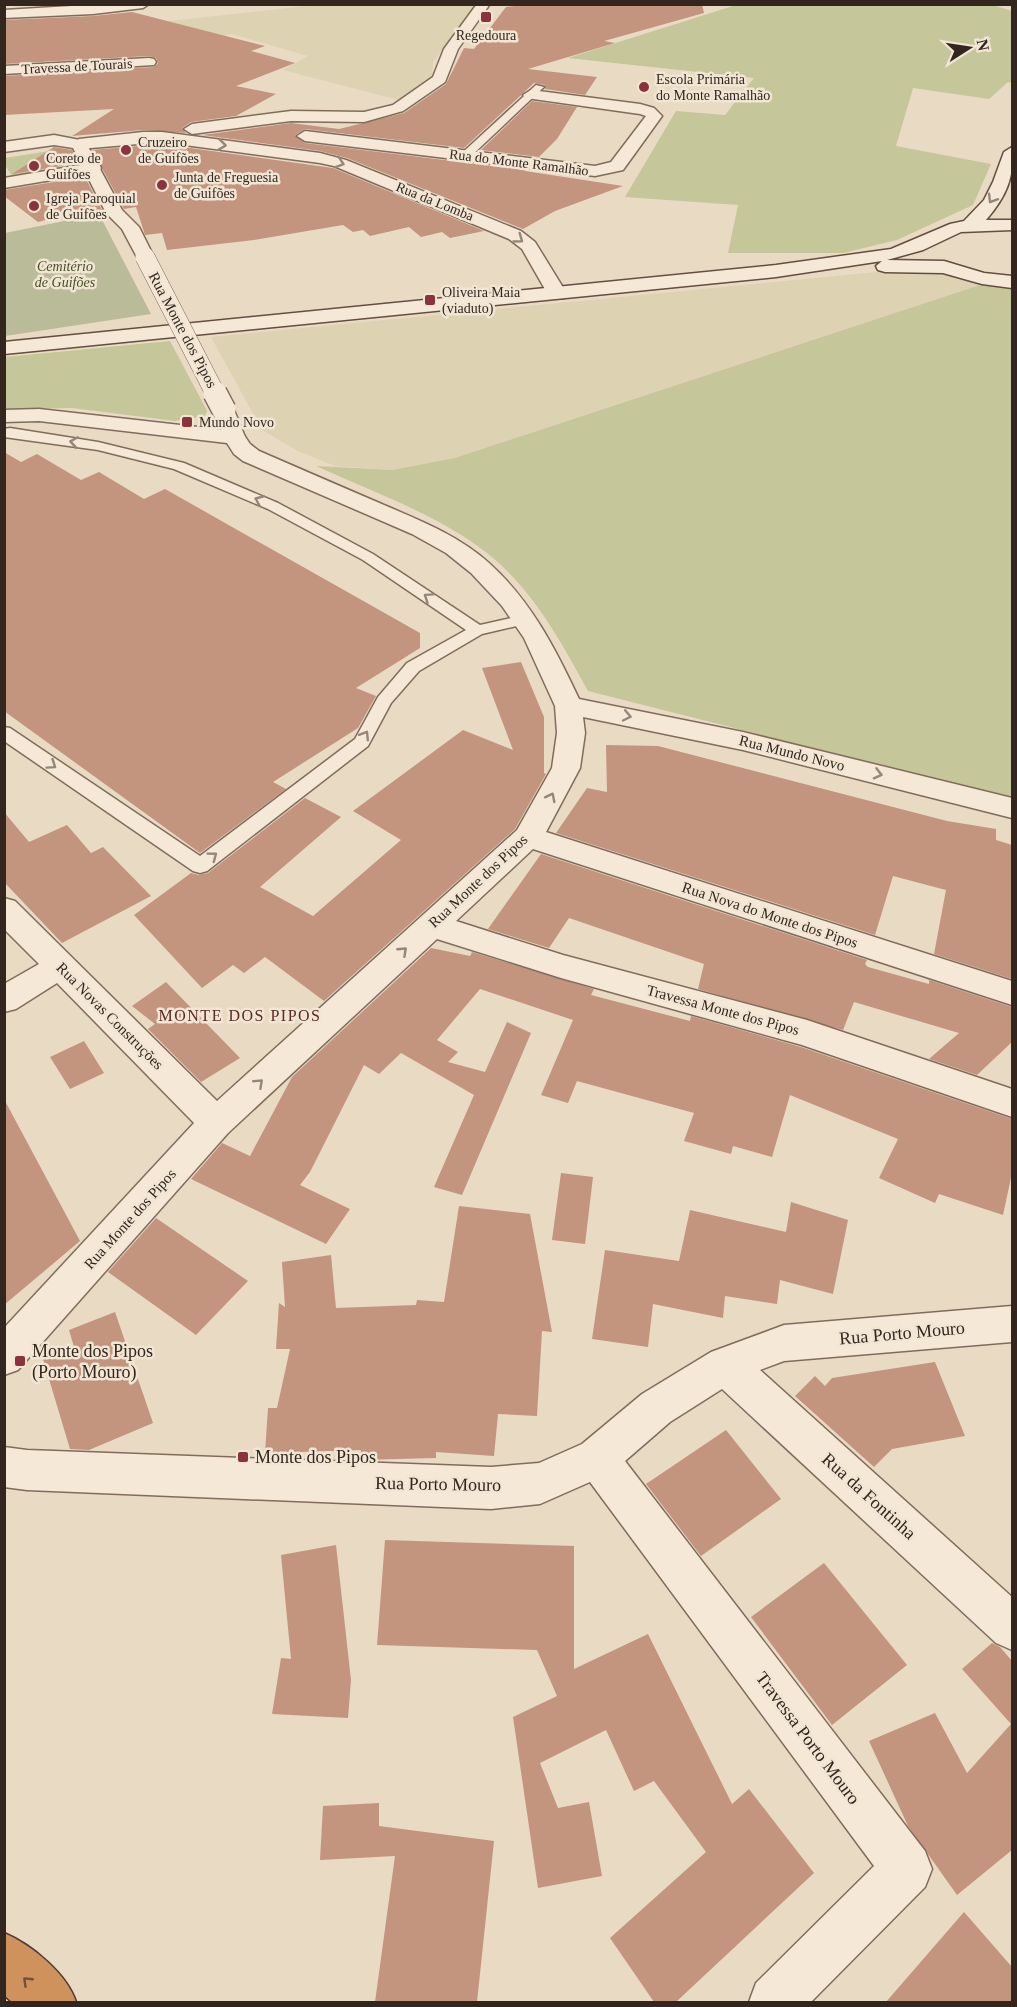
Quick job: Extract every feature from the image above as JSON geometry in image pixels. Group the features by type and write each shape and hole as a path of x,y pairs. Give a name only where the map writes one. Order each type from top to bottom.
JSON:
{"highway":[{"path":"4,1959 50,2002"}],"street":[{"path":"4,14 143,4"},
{"path":"4,147 54,140 79,144 291,116 364,117 390,111 425,91 440,79 451,49 484,4"},
{"name":"Travessa de Tourais","path":"4,70 149,62"},
{"name":"Rua do Monte Ramalhão","path":"305,136 579,170 609,169 617,166 654,116 649,111 640,109 535,91"},
{"path":"143,137 162,137 275,122 315,126 283,153"},
{"path":"12,126 25,144"},
{"name":"Rua da Lomba","path":"162,137 340,163 503,229 529,246 557,294"},
{"name":"Rua Monte dos Pipos","path":"4,1357 216,1123 528,837 566,768 571,733 569,706 537,638 511,601 480,568 454,548 420,529 251,456 242,449 234,437 225,410 130,227 115,213 79,144"},
{"path":"970,225 983,215 1011,167"},
{"path":"4,183 93,168"},
{"path":"776,272 894,254 937,238 945,232 970,225 1012,225"},
{"path":"937,238 934,246 937,255 946,264 962,272"},
{"path":"4,348 776,272 909,265 944,267 982,278 1012,282"},
{"path":"4,416 39,415 234,437"},
{"name":"Rua Mundo Novo","path":"569,706 744,741 1012,808"},
{"name":"Rua Nova do Monte dos Pipos","path":"528,837 1012,993"},
{"name":"Rua Novas Construções","path":"4,909 216,1123"},
{"name":"Travessa Monte dos Pipos","path":"431,925 561,966 807,1034 1012,1103"},
{"path":"4,1000 60,966"},
{"name":"Rua Porto Mouro","path":"4,1467 27,1470 491,1488 540,1483 597,1458 656,1408 725,1365 784,1343 1012,1324"},
{"name":"Rua da Fontinha","path":"725,1365 1012,1628"},
{"name":"Travessa Porto Mouro","path":"597,1458 907,1869 775,2002"}],"lane":[{"path":"466,155 535,91"},
{"path":"4,433 10,432 98,446 179,466 273,506 368,556 477,630"},
{"path":"4,732 200,866 362,742 384,701 413,667 477,630 524,620"}],"shaded area":[{"path":"316,5 476,5 433,62 432,78 399,100 283,70 308,56 232,34 219,36 161,22"},
{"path":"907,269 934,270 986,283 455,458 392,470 335,466 298,451 262,430 211,337"}],"green space":[{"path":"989,4 1012,11 1012,83 1008,82 989,99 913,88 896,146 991,164 973,205 897,240 843,253 728,253 738,205 625,197 676,111 725,115 754,78 568,58 736,5"},
{"path":"49,151 63,171 14,179 5,165 5,158"},
{"name":"Cemitério de Guifões","path":"99,214 151,314 5,336 5,233"},
{"path":"986,283 1012,287 1012,798 588,691 554,631 535,603 493,558 471,541 420,512 316,466 392,470 455,458"},
{"path":"170,341 207,411 205,416 175,421 72,408 5,409 5,357"}],"building":[{"path":"534,4 702,4 704,13 604,41 615,43 528,69 597,77 585,95 545,89 545,85 534,83 464,148 305,129 295,135 305,143 526,170 623,186 555,211 523,229 347,158 320,151 202,135 291,123 339,129 404,113 446,84 464,48 474,49 506,7"},
{"path":"132,12 265,46 251,51 295,63 236,86 276,94 236,116 191,122 182,128 186,133 143,130 72,136 114,109 4,115 4,76 154,67 158,63 156,58 149,56 4,64 4,20"},
{"path":"532,101 577,107 557,139 539,157 481,150"},
{"path":"162,144 333,168 484,231 450,238 442,232 421,237 409,227 370,236 363,230 353,232 343,225 254,240 167,250 162,233 145,235 136,207 124,209 92,150"},
{"path":"54,147 72,150 78,163 12,174"},
{"path":"85,177 103,212 74,216 73,213 38,222 4,196 4,190"},
{"path":"4,452 21,462 37,454 81,480 99,472 144,499 165,489 420,633 420,648 356,688 376,696 358,728 273,782 286,789 200,853 4,711"},
{"path":"521,662 544,717 544,773 546,774 515,829 324,1001 265,957 244,973 233,965 202,988 134,915 191,873 199,875 208,873 305,798 341,817 260,887 313,916 401,840 353,811 463,730 513,750 482,668"},
{"path":"606,745 658,746 947,821 996,829 996,840 1012,845 1012,979 934,954 946,890 893,876 875,935 556,833 587,788 607,792"},
{"path":"4,812 29,842 67,825 91,853 103,847 151,896 62,943 4,882"},
{"path":"541,854 867,960 865,964 868,967 929,984 929,980 1012,1007 1012,1042 977,1075 929,1059 959,1033 854,1002 843,1030 698,989 704,964 569,918 549,948 488,929"},
{"path":"431,948 470,956 472,952 594,989 591,995 690,1021 691,1016 801,1047 1012,1119 1012,1173 1003,1215 939,1194 935,1203 879,1178 898,1139 790,1095 772,1157 733,1146 731,1154 684,1141 694,1113 577,1081 568,1103 541,1095 573,1020 480,989 437,1040 458,1052 448,1062 485,1072 507,1022 531,1033 462,1195 434,1187 474,1095 401,1053 379,1074 364,1065 310,1172 300,1185 350,1209 326,1244 191,1179 222,1143 250,1156 292,1077"},
{"path":"166,982 240,1058 201,1082 148,1029 155,1024 132,1006"},
{"path":"84,1041 104,1073 70,1089 50,1057"},
{"path":"4,1099 80,1241 4,1305"},
{"path":"561,1173 593,1177 585,1244 552,1240"},
{"path":"791,1202 848,1220 833,1294 780,1280 777,1304 725,1296 723,1318 653,1304 648,1347 592,1339 605,1250 679,1261 690,1210 786,1232"},
{"path":"459,1206 530,1214 552,1332 542,1331 537,1416 498,1414 494,1456 436,1452 436,1458 360,1460 361,1450 265,1453 268,1408 277,1408 290,1349 276,1349 279,1303 285,1307 282,1262 331,1255 336,1308 416,1305 417,1300 444,1302"},
{"path":"156,1218 248,1281 196,1335 108,1272"},
{"path":"115,1312 153,1423 89,1450 70,1449 43,1359 74,1347 69,1330"},
{"path":"935,1362 965,1436 892,1449 874,1467 795,1396 815,1376 825,1386 832,1378"},
{"path":"726,1430 781,1499 701,1556 646,1484"},
{"path":"385,1540 574,1546 574,1669 648,1634 732,1804 749,1789 814,1873 676,2002 654,2002 610,1938 706,1852 654,1781 634,1791 606,1730 540,1763 558,1808 589,1802 602,1876 538,1888 513,1717 557,1696 537,1650 377,1645"},
{"path":"336,1545 351,1680 348,1718 272,1714 281,1658 291,1659 281,1555"},
{"path":"824,1563 907,1665 832,1725 751,1617"},
{"path":"992,1643 1000,1647 1012,1661 1012,1850 957,1895 908,1826 869,1741 935,1713 967,1773 1011,1724 962,1669"},
{"path":"379,1803 379,1826 494,1841 477,2002 375,2002 395,1856 320,1860 323,1806"},
{"path":"964,1912 1012,1967 1012,2002 886,2002"}],"place":[{"name":"Regedoura","path":"486,17"},
{"name":"Escola Primária do Monte Ramalhão","path":"644,87"},
{"name":"Cruzeiro de Guifões","path":"126,150"},
{"name":"Coreto de Guifões","path":"34,166"},
{"name":"Junta de Freguesia de Guifões","path":"162,185"},
{"name":"Igreja Paroquial de Guifões","path":"34,206"},
{"name":"Oliveira Maia (viaduto)","path":"430,300"},
{"name":"Mundo Novo","path":"187,422"},
{"name":"Monte dos Pipos (Porto Mouro)","path":"20,1361"},
{"name":"Monte dos Pipos","path":"243,1457"}],"district":[{"name":"MONTE DOS PIPOS","path":"240,1015"}]}
